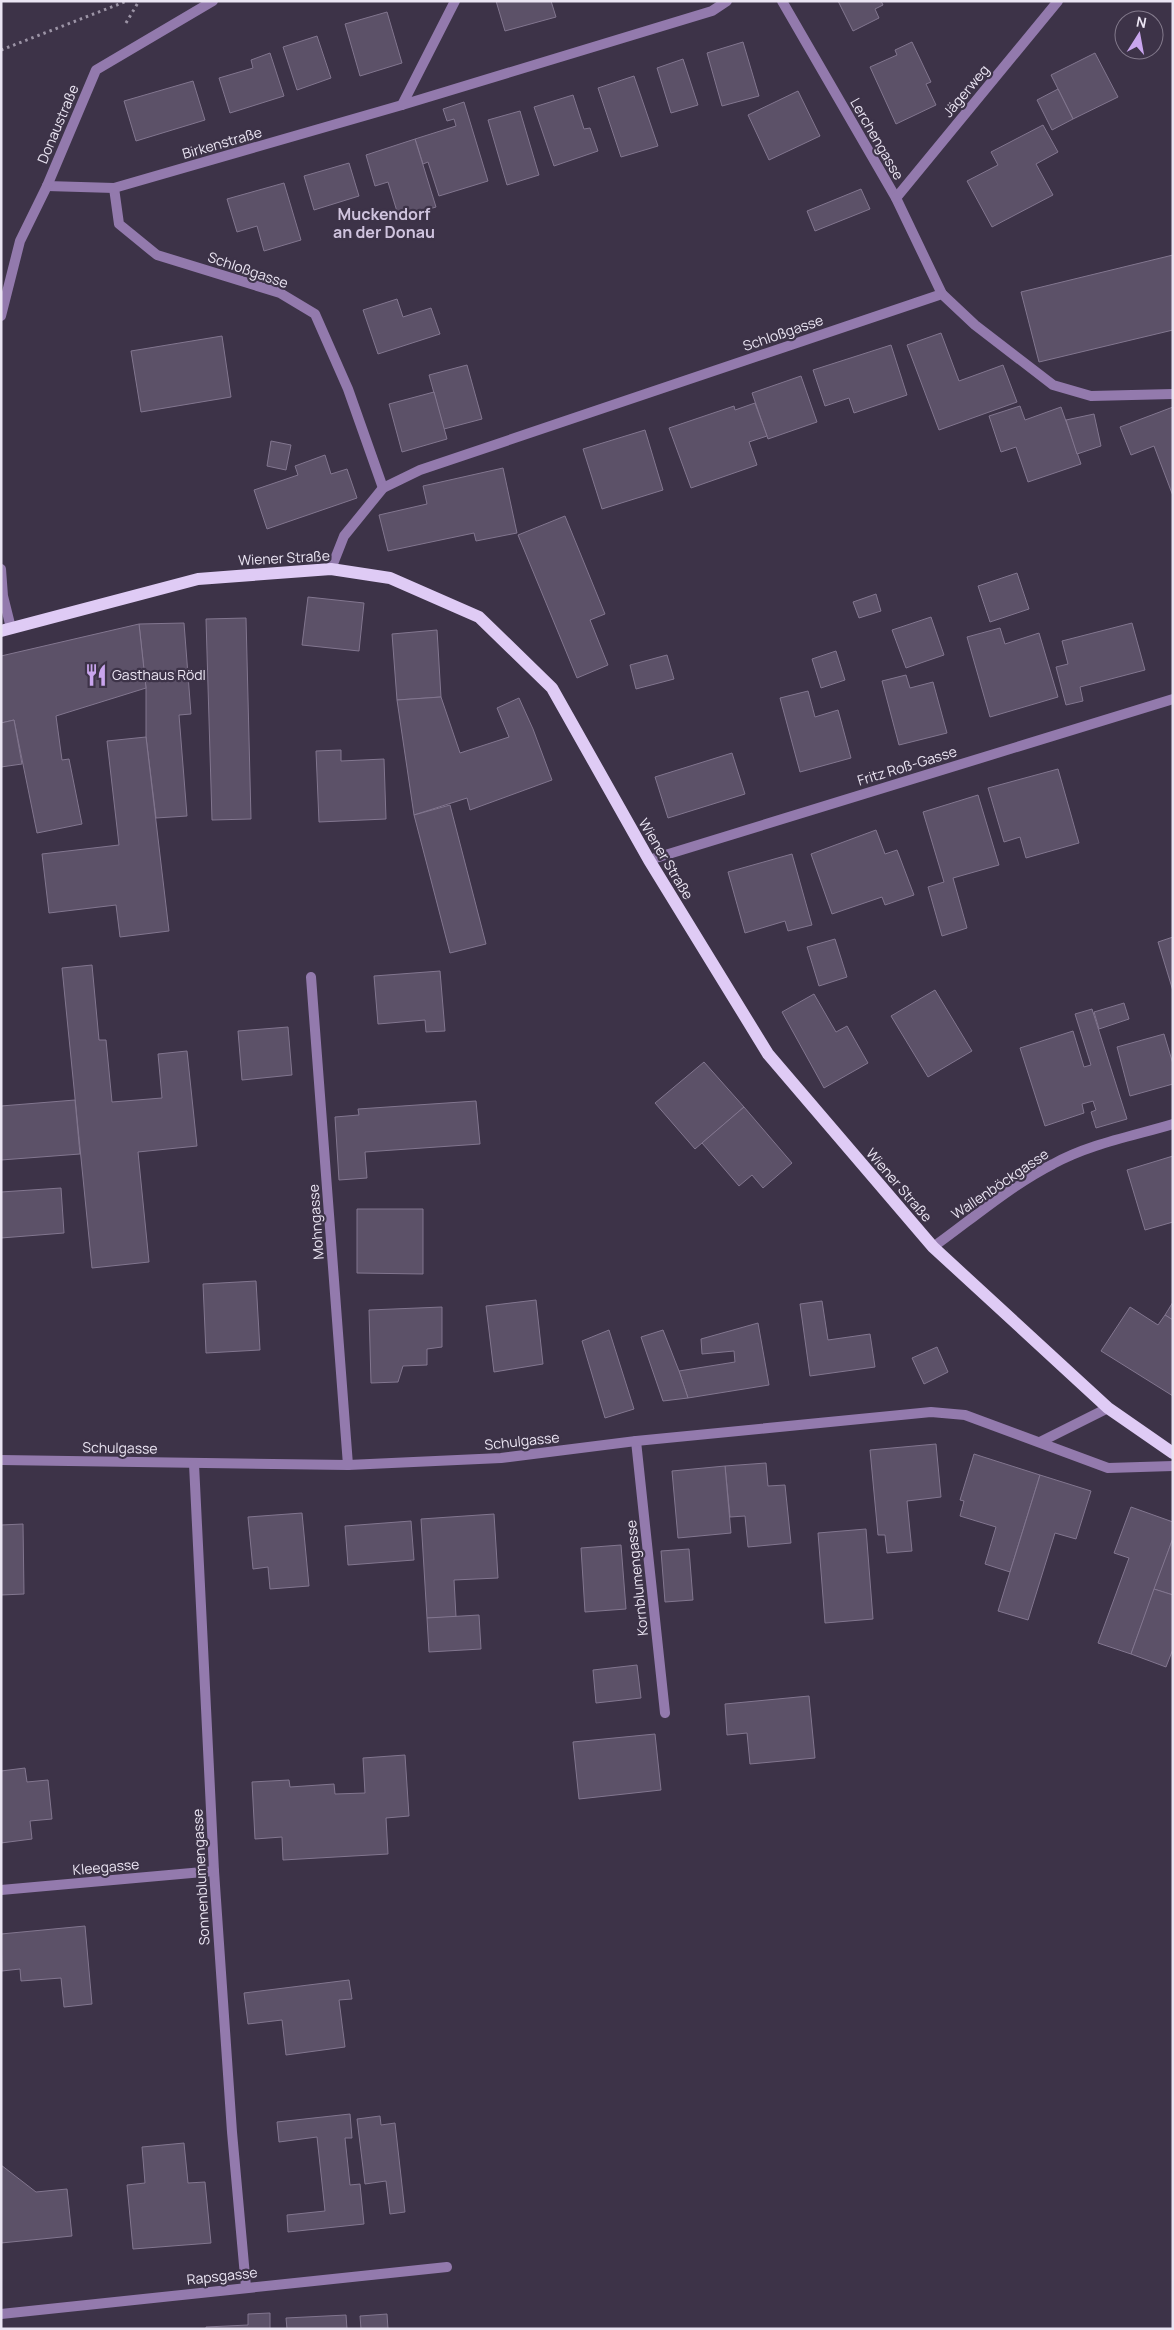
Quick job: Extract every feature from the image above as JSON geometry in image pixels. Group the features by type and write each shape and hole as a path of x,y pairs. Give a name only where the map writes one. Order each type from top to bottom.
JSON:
{"main road":[{"name":"Wiener Straße","path":"6,630 198,578 331,569 390,578 479,617 552,688 648,860 768,1054 933,1247 1108,1408 1173,1453"}],"street":[{"name":"Donaustraße","path":"1,316 20,240 47,186 96,70 213,1"},
{"path":"402,105 455,1"},
{"name":"Birkenstraße","path":"47,186 114,188 402,105 712,11 728,1"},
{"name":"Lerchengasse","path":"782,1 896,198 942,294"},
{"name":"Jägerweg","path":"896,198 1058,1"},
{"name":"Schloßgasse","path":"114,188 119,224 157,254 280,293 315,314 348,389 383,488"},
{"path":"942,294 974,325 1053,385 1091,396 1173,394"},
{"name":"Schloßgasse","path":"331,569 344,536 383,488 420,470 942,294"},
{"path":"1,569 6,630"},
{"name":"Fritz Roß-Gasse","path":"648,860 1173,699"},
{"name":"Mohngasse","path":"311,977 348,1465"},
{"name":"Wallenböckgasse","path":"933,1247 1053,1163 1083,1151 1173,1124"},
{"path":"1040,1442 1108,1408"},
{"name":"Schulgasse","path":"1,1460 348,1465 500,1458 636,1441 931,1412 966,1415 1108,1468 1173,1466"},
{"name":"Kornblumengasse","path":"636,1441 665,1713"},
{"name":"Sonnenblumengasse","path":"194,1464 214,1871 232,2132 246,2287"},
{"name":"Kleegasse","path":"1,1890 214,1871"},
{"name":"Rapsgasse","path":"1,2314 447,2267"}],"path":[{"path":"1,50 127,1"}],"building":[{"path":"496,1 551,1 556,17 505,31"},
{"path":"838,1 881,1 883,5 875,9 879,18 853,31"},
{"path":"387,12 402,63 360,76 345,24"},
{"path":"317,36 331,78 297,90 283,47"},
{"path":"743,42 759,96 722,106 707,53"},
{"path":"912,42 931,82 926,84 936,105 896,124 870,67 897,55 895,50"},
{"path":"270,53 284,96 230,113 219,78 253,68 251,60"},
{"path":"1095,53 1118,97 1073,119 1051,75"},
{"path":"683,59 698,105 671,113 657,68"},
{"path":"634,76 658,146 621,157 598,88"},
{"path":"193,81 205,120 136,141 124,101"},
{"path":"1058,89 1073,119 1052,130 1037,100"},
{"path":"798,91 820,136 769,160 748,115"},
{"path":"573,95 584,129 590,128 598,151 554,166 534,107"},
{"path":"464,102 488,181 439,196 428,162 423,164 415,139 456,126 454,119 447,121 443,109"},
{"path":"520,111 539,175 507,185 488,120"},
{"path":"1043,125 1058,152 1036,164 1053,195 992,227 967,181 998,165 991,152"},
{"path":"415,139 436,207 399,218 388,182 375,186 366,155"},
{"path":"349,163 359,196 314,210 304,176"},
{"path":"284,183 301,240 264,251 257,226 237,232 227,199"},
{"path":"861,189 870,209 815,231 807,211"},
{"path":"1173,255 1173,330 1039,362 1021,292"},
{"path":"397,299 403,317 431,308 440,334 378,354 363,310"},
{"path":"941,333 959,381 1003,365 1017,402 939,430 907,345"},
{"path":"222,336 231,397 141,412 131,351"},
{"path":"891,345 907,395 854,413 849,398 825,406 813,370"},
{"path":"467,365 482,419 444,429 429,375"},
{"path":"801,376 817,422 768,439 752,393"},
{"path":"434,392 447,439 402,452 389,404"},
{"path":"755,403 767,436 749,442 757,465 691,488 669,428 734,406 735,410"},
{"path":"1020,406 1025,420 1061,407 1081,464 1028,482 1016,447 1001,452 989,416"},
{"path":"1173,407 1173,496 1154,446 1131,455 1120,427"},
{"path":"1094,414 1101,446 1077,454 1066,420"},
{"path":"645,430 663,490 602,509 583,449"},
{"path":"271,441 291,445 286,470 267,466"},
{"path":"325,455 331,474 347,469 357,498 267,529 254,490 298,475 295,466"},
{"path":"503,468 517,533 476,541 474,533 388,551 379,515 427,504 423,486"},
{"path":"565,516 605,614 590,620 608,665 577,678 518,535"},
{"path":"1017,573 1029,609 990,622 978,586"},
{"path":"876,594 881,611 859,618 853,602"},
{"path":"308,597 364,603 359,651 302,645"},
{"path":"931,617 944,655 906,668 892,630"},
{"path":"246,618 251,819 212,820 206,619"},
{"path":"184,623 191,714 179,715 187,816 156,818 146,737 146,688 139,624"},
{"path":"1132,623 1145,670 1080,687 1083,701 1066,705 1056,667 1068,664 1062,641"},
{"path":"139,624 146,688 56,716 62,760 69,759 82,824 37,833 14,720 1,723 1,656"},
{"path":"1000,628 1005,644 1039,633 1058,697 990,717 967,637"},
{"path":"437,630 441,697 397,700 392,634"},
{"path":"836,651 845,680 821,688 812,659"},
{"path":"667,655 674,679 636,689 630,665"},
{"path":"906,675 910,688 933,682 947,733 899,745 882,681"},
{"path":"808,691 815,717 838,710 851,758 800,772 780,698"},
{"path":"441,697 460,753 509,737 497,708 519,698 552,780 470,810 467,798 414,815 397,700"},
{"path":"14,720 22,764 1,767 1,723"},
{"path":"146,737 169,931 120,937 116,905 49,913 42,854 119,845 107,741"},
{"path":"341,750 341,761 384,759 386,819 319,822 316,751"},
{"path":"732,753 745,794 668,818 655,777"},
{"path":"1058,769 1079,843 1026,858 1020,837 1004,842 988,788"},
{"path":"978,795 999,865 953,878 967,928 942,936 928,887 944,882 923,812"},
{"path":"450,805 486,944 450,953 414,815"},
{"path":"876,830 885,854 897,850 914,895 885,905 882,897 832,914 811,854"},
{"path":"792,854 812,925 788,931 785,921 745,933 728,872"},
{"path":"1173,937 1173,991 1158,942"},
{"path":"835,939 847,977 819,986 807,947"},
{"path":"92,965 99,1040 106,1040 112,1102 162,1098 158,1054 187,1051 197,1146 138,1152 149,1262 92,1268 62,968"},
{"path":"440,971 445,1031 426,1032 425,1020 378,1024 374,976"},
{"path":"935,990 972,1051 928,1077 891,1016"},
{"path":"814,994 836,1032 847,1026 868,1063 824,1088 782,1012"},
{"path":"1124,1003 1129,1019 1099,1029 1094,1012"},
{"path":"1092,1009 1127,1119 1096,1128 1091,1112 1096,1110 1093,1101 1082,1104 1084,1113 1045,1126 1020,1048 1073,1031 1084,1067 1091,1065 1075,1014"},
{"path":"288,1027 292,1075 242,1080 238,1031"},
{"path":"1164,1034 1173,1064 1173,1084 1130,1096 1117,1047"},
{"path":"704,1062 744,1107 695,1149 655,1103"},
{"path":"75,1100 80,1154 1,1160 1,1106"},
{"path":"476,1101 480,1144 365,1152 367,1178 339,1180 335,1117 359,1115 358,1109"},
{"path":"744,1107 792,1163 763,1188 752,1175 739,1186 702,1143"},
{"path":"1173,1156 1173,1222 1145,1230 1127,1170"},
{"path":"61,1188 64,1233 1,1238 1,1192"},
{"path":"357,1209 423,1209 423,1274 357,1273"},
{"path":"256,1281 260,1350 206,1353 203,1284"},
{"path":"536,1300 543,1364 494,1372 486,1306"},
{"path":"822,1301 828,1340 870,1334 875,1367 810,1376 800,1304"},
{"path":"1173,1302 1173,1320 1165,1315"},
{"path":"442,1307 442,1347 427,1349 427,1365 403,1366 398,1382 371,1383 369,1310"},
{"path":"1130,1307 1158,1325 1165,1315 1173,1320 1173,1396 1101,1351"},
{"path":"758,1323 769,1385 688,1398 679,1371 735,1362 734,1351 702,1354 701,1339"},
{"path":"609,1330 634,1409 605,1418 582,1341"},
{"path":"663,1330 688,1398 663,1401 641,1337"},
{"path":"937,1347 948,1372 924,1384 912,1358"},
{"path":"936,1444 941,1497 907,1501 912,1551 887,1553 885,1535 878,1535 870,1450"},
{"path":"974,1454 1040,1475 1010,1572 985,1564 996,1527 960,1516 964,1501 960,1500"},
{"path":"766,1463 768,1486 785,1485 791,1543 748,1547 745,1516 730,1517 725,1466"},
{"path":"725,1466 731,1533 678,1538 672,1471"},
{"path":"1040,1475 1091,1491 1076,1539 1055,1533 1028,1620 998,1611"},
{"path":"1131,1507 1173,1522 1173,1538 1131,1654 1098,1643 1129,1558 1114,1553"},
{"path":"302,1513 309,1586 270,1589 268,1567 253,1569 248,1517"},
{"path":"494,1514 498,1578 454,1580 456,1617 427,1618 421,1519"},
{"path":"411,1521 414,1560 348,1565 345,1526"},
{"path":"23,1524 24,1594 1,1595 1,1525"},
{"path":"866,1529 873,1619 825,1623 818,1533"},
{"path":"1173,1538 1173,1595 1154,1589"},
{"path":"621,1545 626,1609 585,1612 581,1548"},
{"path":"689,1549 693,1600 665,1602 661,1551"},
{"path":"1154,1589 1173,1595 1173,1649 1166,1667 1131,1654"},
{"path":"479,1615 481,1649 429,1652 427,1618"},
{"path":"637,1665 641,1698 596,1703 593,1670"},
{"path":"809,1696 815,1758 750,1764 747,1733 727,1735 725,1704"},
{"path":"655,1734 661,1790 579,1799 573,1742"},
{"path":"405,1755 409,1816 386,1818 388,1854 283,1860 282,1837 255,1839 252,1782 289,1780 290,1787 334,1784 335,1794 365,1793 363,1758"},
{"path":"25,1768 27,1782 48,1780 52,1819 30,1821 32,1839 1,1843 1,1771"},
{"path":"85,1926 92,2004 64,2007 61,1978 21,1981 20,1969 2,1971 1,1934"},
{"path":"349,1980 352,1999 339,2000 345,2047 286,2055 282,2020 248,2024 244,1993"},
{"path":"350,2114 352,2138 345,2138 350,2185 360,2184 364,2224 288,2232 287,2215 325,2211 317,2137 279,2142 277,2122"},
{"path":"380,2116 381,2125 395,2123 405,2212 390,2214 386,2181 365,2184 357,2119"},
{"path":"184,2143 188,2183 205,2182 211,2243 133,2249 127,2185 145,2183 142,2147"},
{"path":"1,2165 36,2192 67,2189 72,2236 1,2243"},
{"path":"270,2313 270,2329 206,2329 206,2327 248,2325 248,2314"},
{"path":"387,2314 388,2329 361,2329 360,2316"},
{"path":"346,2315 347,2329 287,2329 286,2318"}],"place":[{"name":"Gasthaus Rödl","path":"96,675"}],"district":[{"name":"Muckendorf an der Donau","path":"384,223"}]}
